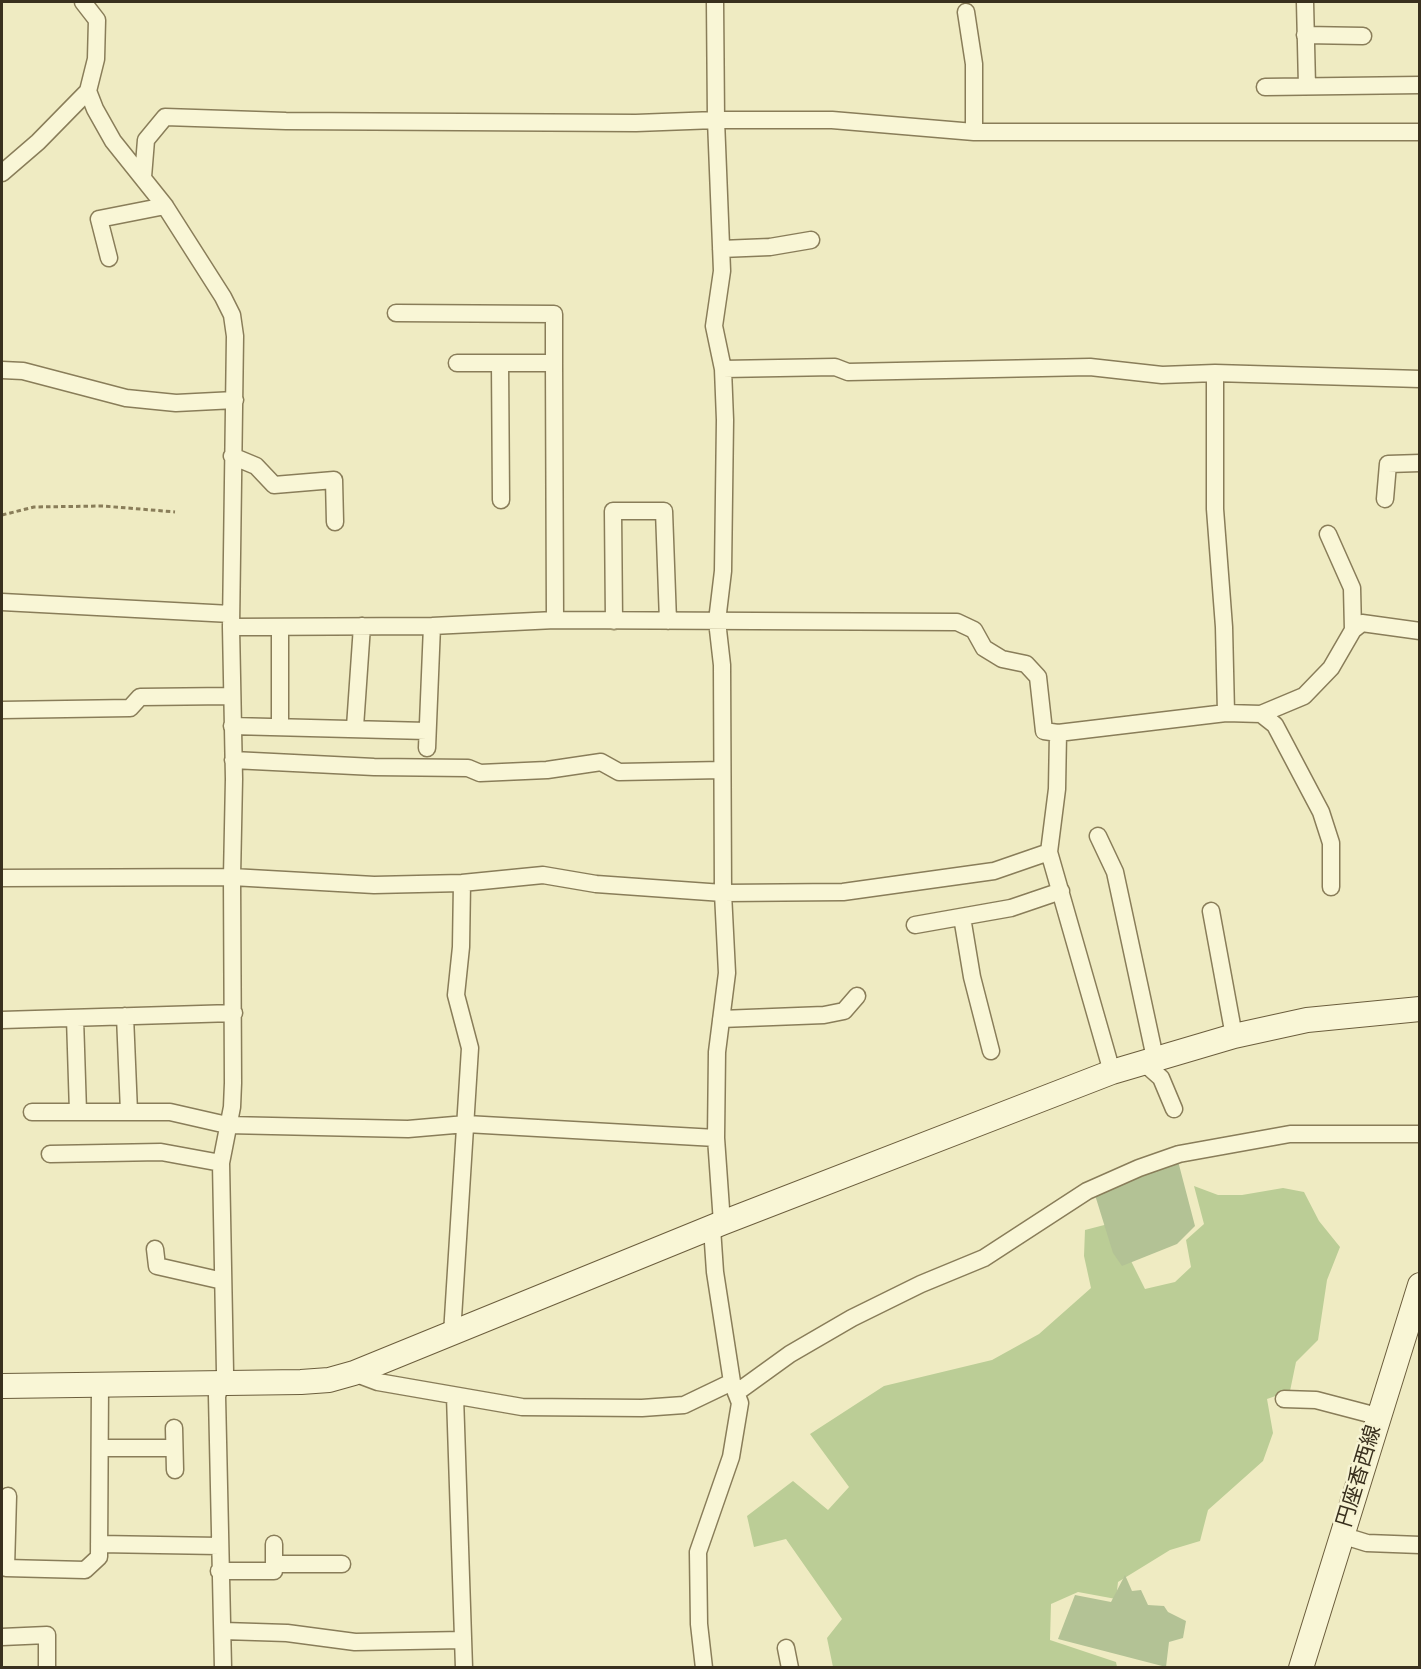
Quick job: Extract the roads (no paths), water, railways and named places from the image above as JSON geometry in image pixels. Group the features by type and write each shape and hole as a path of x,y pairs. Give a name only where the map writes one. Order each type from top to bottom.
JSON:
{"street":[{"path":"2,173 38,142 88,91 96,59 97,20 83,2"},
{"path":"704,1668 699,1624 698,1552 732,1457 741,1403 734,1387 715,1272 717,1052 727,973 723,893 722,665 717,621 723,571 723,369 714,326 722,271 716,120 716,2"},
{"path":"1305,2 1306,87"},
{"path":"966,12 974,64 974,132"},
{"path":"1305,35 1363,36"},
{"path":"1264,87 1419,85"},
{"path":"88,91 113,141 165,206 224,297 232,315 235,400 232,456 230,696 233,760 234,1013 232,1107 221,1163 225,1372 217,1396 219,1571 224,1631 223,1668"},
{"path":"143,177 146,140 165,117 286,121 636,123 832,120 974,132 1419,132"},
{"path":"108,258 99,219 165,206"},
{"path":"721,249 770,247 811,240"},
{"path":"396,313 554,314 555,620"},
{"path":"458,363 554,363"},
{"path":"500,363 501,500"},
{"path":"723,369 835,367 848,372 1090,367 1162,375 1215,374 1419,379"},
{"path":"2,370 23,371 126,398 176,403 235,400"},
{"path":"1215,374 1215,509 1224,627 1226,713"},
{"path":"232,456 256,466 274,485 334,480 335,522"},
{"path":"1385,499 1388,464 1419,463"},
{"path":"614,621 613,512 664,511 668,621"},
{"path":"1328,534 1352,588 1353,630"},
{"path":"2,602 280,627 432,626 555,620 957,622 974,630 984,648 1002,659 1026,664 1038,677 1044,732 1058,733 1226,713 1261,714 1304,696 1331,668 1353,630 1362,623 1419,631"},
{"path":"355,728 362,626"},
{"path":"427,748 432,626"},
{"path":"280,627 280,725"},
{"path":"2,710 130,708 140,697 230,696"},
{"path":"1261,714 1275,725 1321,812 1331,843 1331,887"},
{"path":"232,726 280,725 427,731"},
{"path":"1058,733 1057,789 1049,852 1112,1072"},
{"path":"233,760 374,767 468,768 480,773 547,770 601,762 619,772 722,770"},
{"path":"1098,836 1114,872 1149,1060 1161,1078 1174,1109"},
{"path":"2,878 232,877 374,885 462,884 543,876 596,884 723,893 843,892 903,886 994,871 1049,852"},
{"path":"452,1334 470,1048 456,995 461,947 462,884"},
{"path":"915,925 1011,908 1060,891"},
{"path":"1210,911 1234,1036"},
{"path":"962,917 972,977 991,1051"},
{"path":"721,1018 824,1015 844,1011 857,996"},
{"path":"2,1386 329,1380 354,1373 717,1226 1112,1072 1234,1036 1307,1020 1419,1009"},
{"path":"2,1020 234,1013"},
{"path":"125,1016 129,1112"},
{"path":"75,1018 78,1112"},
{"path":"32,1112 170,1112 227,1125 408,1129 466,1124 716,1138"},
{"path":"354,1373 378,1382 522,1407 642,1408 684,1405 734,1387 852,1318 921,1284 984,1258 1087,1191 1139,1168 1179,1154 1290,1134 1419,1134"},
{"path":"50,1154 161,1152 221,1163"},
{"path":"155,1249 157,1266 222,1281"},
{"name":"円座香西線","path":"1301,1668 1419,1285"},
{"path":"8,1496 6,1568 85,1570 99,1557 100,1384"},
{"path":"455,1396 464,1668"},
{"path":"1284,1399 1316,1400 1377,1416"},
{"path":"174,1428 175,1470"},
{"path":"100,1448 174,1448"},
{"path":"1341,1535 1367,1543 1419,1545"},
{"path":"99,1544 219,1546"},
{"path":"219,1571 274,1571 274,1544"},
{"path":"274,1564 342,1564"},
{"path":"224,1631 287,1632 355,1642 464,1640"},
{"path":"2,1637 47,1635 47,1668"},
{"path":"786,1648 790,1668"}]}
